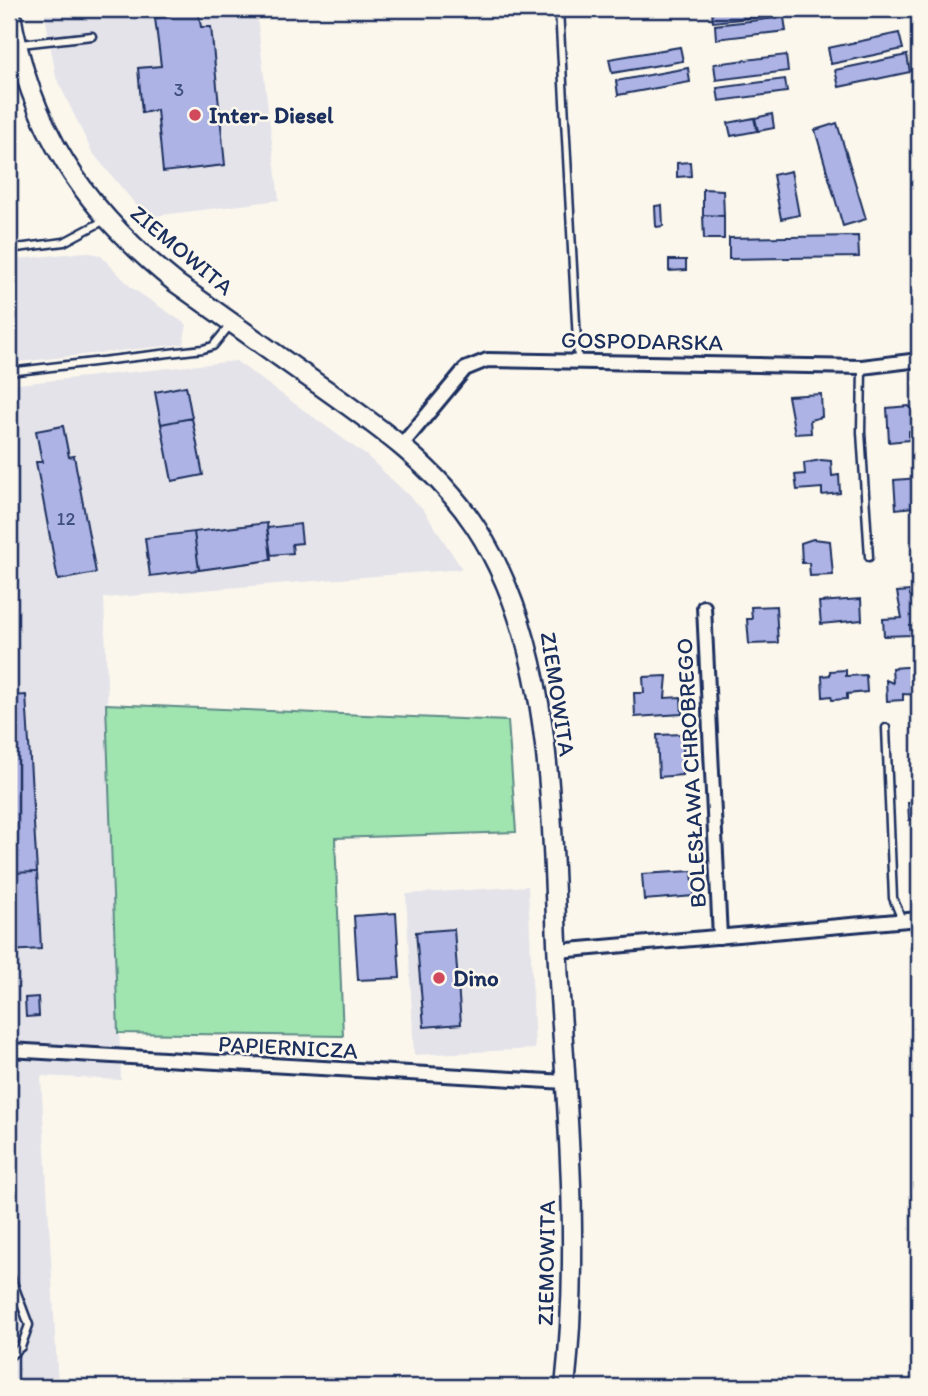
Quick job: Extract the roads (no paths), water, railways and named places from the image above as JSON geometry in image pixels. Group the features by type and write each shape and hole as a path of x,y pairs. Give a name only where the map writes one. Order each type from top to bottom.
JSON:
{"street":[{"name":"ZIEMOWITA","path":"10,9 12,45 53,145 74,179 107,219 152,264 401,446 444,487 474,524 510,590 525,631 542,727 558,951 573,1236 565,1387"},
{"name":"GOSPODARSKA","path":"401,446 465,369 476,362 578,360 862,367 919,360"},
{"name":"BOLESŁAWA CHROBREGO","path":"704,607 720,937"},
{"name":"BOLESŁAWA CHROBREGO","path":"558,951 919,919"},
{"name":"PAPIERNICZA","path":"9,1050 566,1082"}],"lane":[{"path":"559,9 578,360"},
{"path":"12,45 92,36"},
{"path":"9,249 64,242 107,219"},
{"path":"9,372 203,349 213,346 232,323"},
{"path":"862,367 861,432 869,557"},
{"path":"886,728 893,898 902,920"},
{"path":"9,1272 29,1325 21,1347 9,1357"}],"place":[{"name":"Inter- Diesel","path":"195,115"},
{"name":"Dino","path":"439,978"}]}
